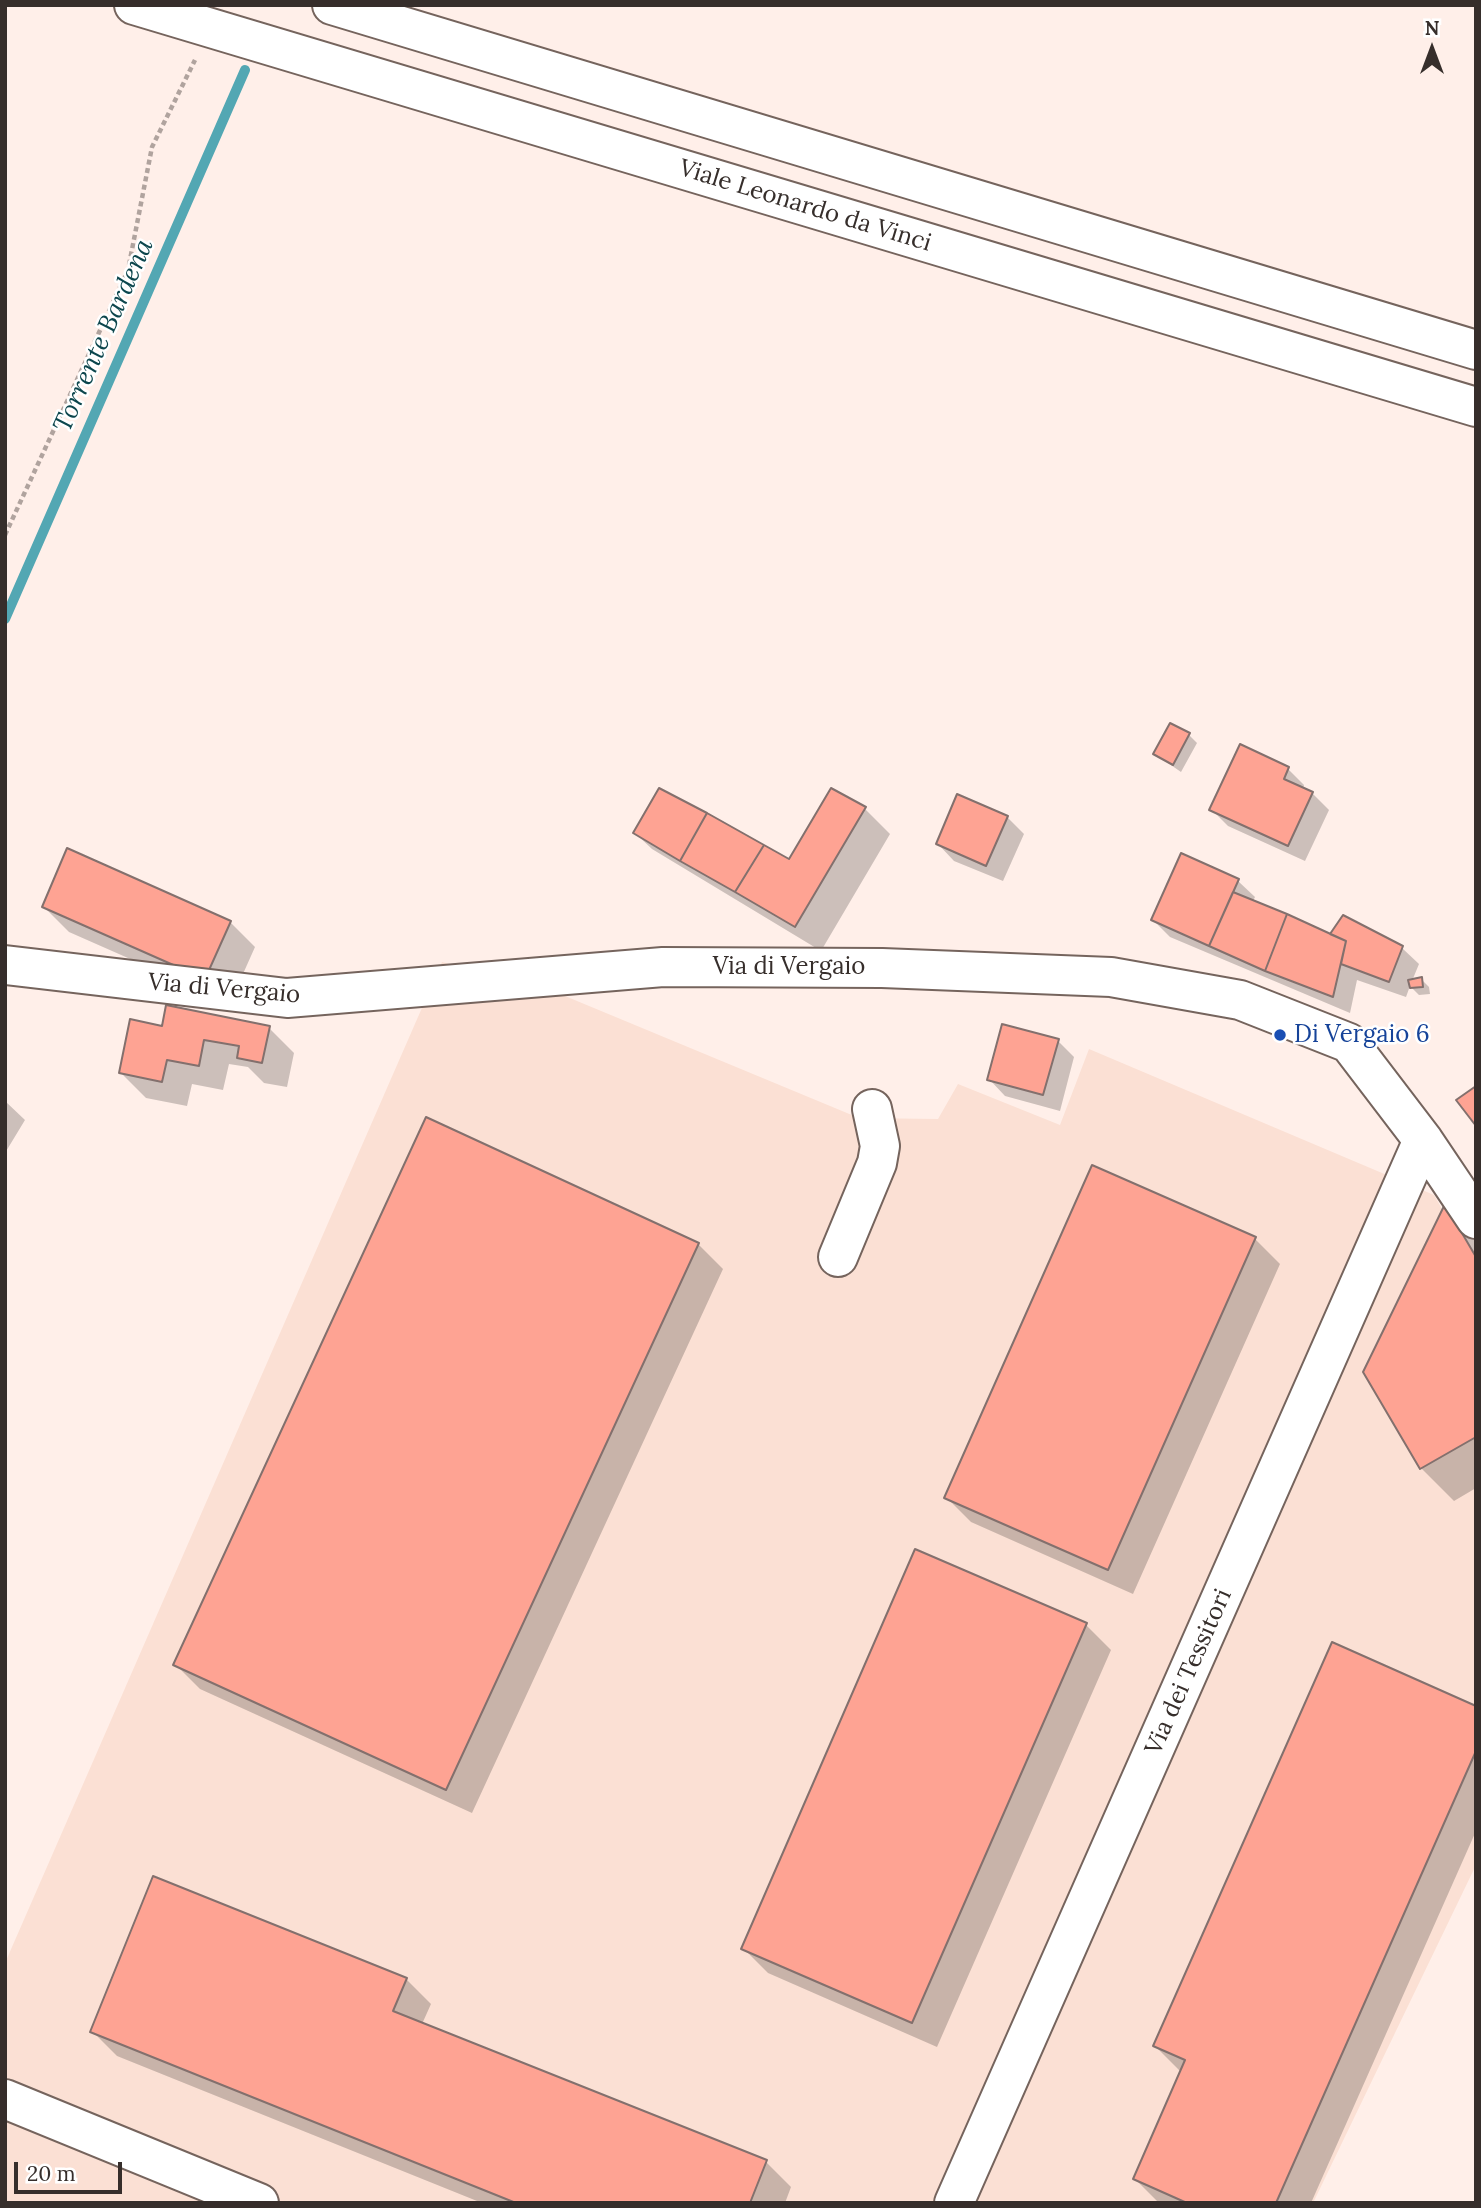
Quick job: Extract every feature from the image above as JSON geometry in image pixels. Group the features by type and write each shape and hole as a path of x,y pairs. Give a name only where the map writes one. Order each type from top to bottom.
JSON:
{"main road":[{"name":"Viale Leonardo da Vinci","path":"134,5 1476,407"},
{"path":"332,5 1476,350"},
{"name":"Via di Vergaio","path":"5,965 287,998 663,967 882,968 1111,977 1240,1000 1349,1043 1423,1140 1476,1219"},
{"path":"838,1257 877,1163 880,1146 872,1109"},
{"name":"Via dei Tessitori","path":"954,2203 1423,1140"},
{"path":"5,2099 259,2203"}],"path":[{"path":"5,535 128,270 152,147 197,56"}],"shaded area":[{"path":"442,962 565,996 859,1118 938,1119 958,1084 1060,1125 1089,1049 1434,1195 1476,1268 1476,1865 1313,2203 5,2203 5,1963"}],"building":[{"path":"1170,723 1190,733 1173,765 1153,754"},
{"path":"1240,744 1289,767 1284,779 1313,792 1288,846 1209,810"},
{"path":"659,788 707,813 680,861 633,833"},
{"path":"831,788 866,807 795,927 735,892 764,845 789,859"},
{"path":"957,794 1008,816 986,866 936,844"},
{"path":"707,813 764,845 735,892 680,861"},
{"path":"67,848 231,921 205,979 42,907"},
{"path":"1181,853 1239,879 1209,946 1151,920"},
{"path":"1233,892 1287,914 1265,971 1209,946"},
{"path":"1287,914 1346,941 1333,997 1265,971"},
{"path":"1343,915 1403,946 1389,982 1341,964 1346,941 1330,934"},
{"path":"1422,977 1423,987 1410,988 1408,980"},
{"path":"166,1005 270,1026 262,1063 237,1058 239,1046 204,1040 199,1066 167,1060 162,1082 119,1073 130,1019 162,1026"},
{"path":"1002,1024 1059,1039 1043,1095 987,1080"},
{"path":"1476,1086 1476,1126 1456,1100"},
{"path":"426,1117 699,1243 446,1790 173,1665"},
{"path":"1092,1165 1256,1237 1108,1570 944,1498"},
{"path":"1445,1204 1476,1257 1476,1437 1420,1469 1363,1372"},
{"path":"915,1549 1087,1623 912,2023 741,1949"},
{"path":"1332,1642 1476,1706 1476,1751 1276,2203 1187,2203 1133,2179 1185,2060 1153,2046"},
{"path":"153,1876 407,1978 393,2011 767,2160 750,2203 516,2203 90,2032"}],"waterway":[{"name":"Torrente Bardena","path":"5,619 245,70"}],"place":[{"name":"Di Vergaio 6","path":"1280,1035"}]}
